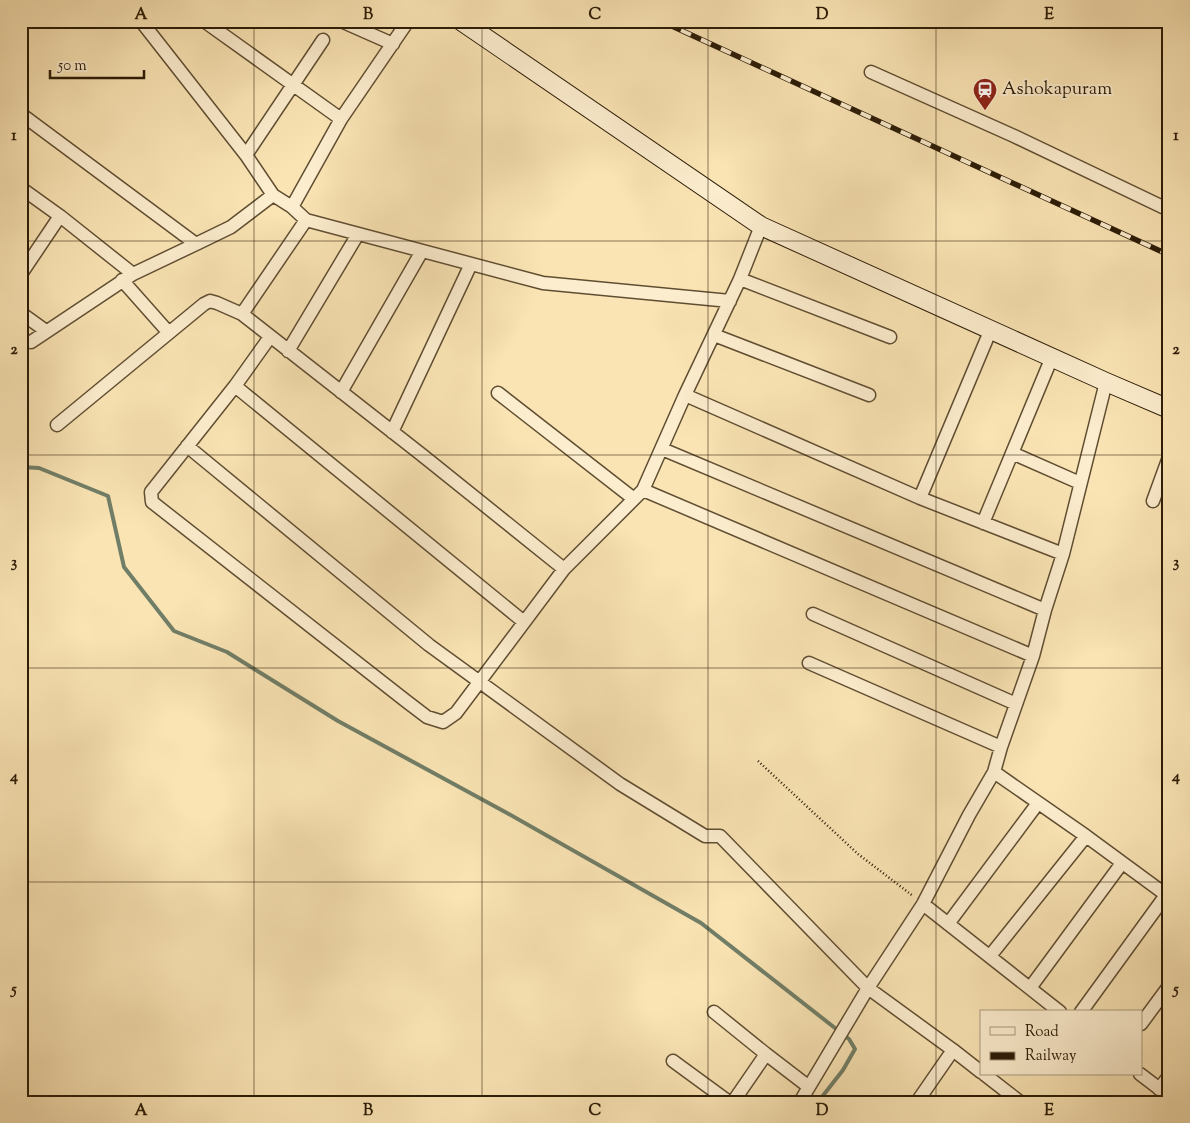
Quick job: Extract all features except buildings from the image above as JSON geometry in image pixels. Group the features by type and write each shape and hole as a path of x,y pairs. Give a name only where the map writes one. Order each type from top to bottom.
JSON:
{"street":[{"path":"141,21 246,155 273,194 292,207 306,220 543,283 730,301"},
{"path":"204,21 340,119"},
{"path":"341,21 393,44"},
{"path":"292,207 340,119 408,21"},
{"path":"461,21 761,226 1169,409"},
{"path":"246,155 323,40"},
{"path":"871,72 1014,136 1169,210"},
{"path":"21,114 196,244"},
{"path":"23,192 60,216 128,277 169,333"},
{"path":"31,342 128,277 231,227 273,194"},
{"path":"21,274 60,216"},
{"path":"242,314 306,220"},
{"path":"270,337 235,386 151,492 152,502 427,717 443,722 456,713 564,569 639,495 740,279 761,226"},
{"path":"288,350 358,234"},
{"path":"341,392 422,251"},
{"path":"392,432 471,264"},
{"path":"740,279 890,337"},
{"path":"58,426 204,304 210,301 217,302 242,314 564,569"},
{"path":"21,313 46,331"},
{"path":"920,498 991,329"},
{"path":"714,335 869,395"},
{"path":"983,523 1052,357"},
{"path":"800,1102 868,988 923,904 969,815 994,772 1033,656 1063,554 1106,382"},
{"path":"235,386 524,622"},
{"path":"498,393 639,495 1033,656"},
{"path":"685,395 920,498 1063,554"},
{"path":"187,446 429,646 620,784 705,836 720,836 868,988 980,1071"},
{"path":"662,449 1045,610"},
{"path":"1012,453 1080,483"},
{"path":"1153,501 1169,457"},
{"path":"813,614 1016,704"},
{"path":"809,664 1001,747"},
{"path":"994,772 1086,836 1167,896 1082,1010"},
{"path":"948,924 1038,803"},
{"path":"990,956 1086,836"},
{"path":"1030,988 1122,863"},
{"path":"923,904 1058,1010"},
{"path":"1142,1023 1169,986"},
{"path":"714,1012 809,1087"},
{"path":"917,1102 953,1050"},
{"path":"673,1061 731,1102 766,1054"},
{"path":"987,1076 1020,1102"},
{"path":"1142,1076 1164,1093 1169,1076"}],"path":[{"path":"758,761 858,854 923,904"}],"waterway":[{"path":"21,467 39,468 108,496 124,567 174,631 227,652 338,721 507,813 701,923 849,1039 855,1049 843,1070 818,1102"}],"railway":[{"path":"661,21 1169,255"}],"place":[{"name":"Ashokapuram","path":"985,111"}]}
